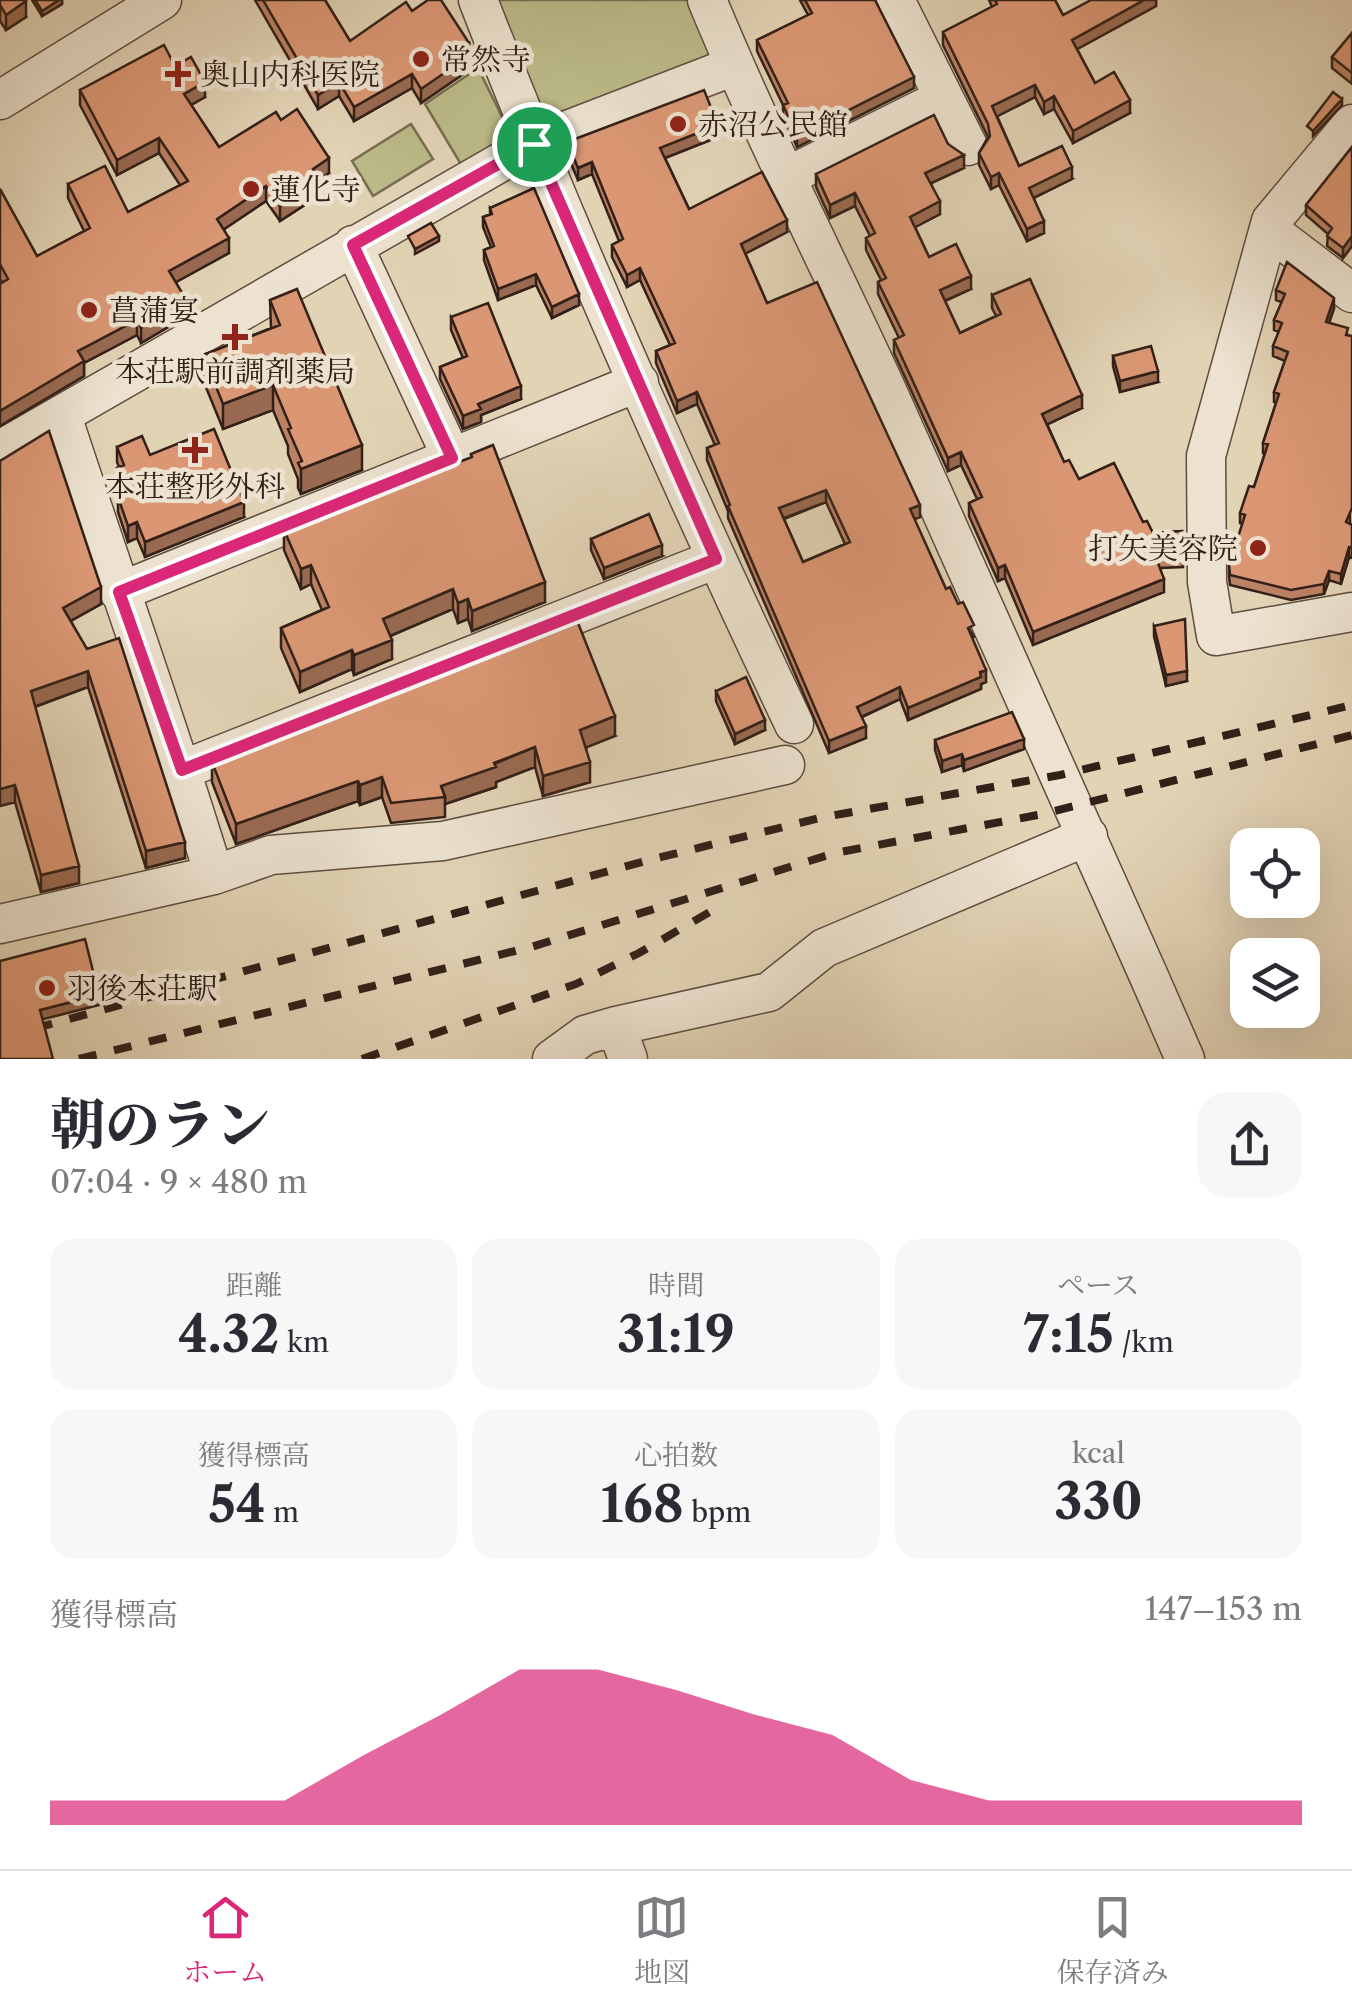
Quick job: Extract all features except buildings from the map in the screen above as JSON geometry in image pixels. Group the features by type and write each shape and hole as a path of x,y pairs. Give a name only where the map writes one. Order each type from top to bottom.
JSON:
{"street":[{"path":"0,100 162,0"},
{"path":"478,0 534,144 716,559 794,724"},
{"path":"707,0 734,66 1035,714 1185,1059"},
{"path":"895,0 968,146"},
{"path":"0,450 534,144 734,66"},
{"path":"788,176 942,98"},
{"path":"1352,124 1271,221 1206,456 1207,582 1216,636 1352,612"},
{"path":"1268,230 1352,293"},
{"path":"353,245 452,458"},
{"path":"119,592 639,382"},
{"path":"62,416 214,875"},
{"path":"182,770 716,559"},
{"path":"0,924 214,875 271,856 443,841 785,765"},
{"path":"552,1059 585,1035 622,1042 769,992 824,948 1088,836"}],"shaded area":[{"path":"496,0 692,0 714,51 706,65 544,119"},
{"path":"478,68 508,129 506,141 462,166 425,104"},
{"path":"411,124 433,159 373,196 352,161"}],"railway":[{"path":"0,1038 653,859 824,817 1060,775 1352,705"},
{"path":"79,1059 531,947 835,853 1043,814 1352,735"},
{"path":"362,1059 576,984 720,906"}],"place":[{"name":"常然寺","path":"421,59"},
{"name":"奥山内科医院","path":"178,74"},
{"name":"赤沼公民館","path":"678,124"},
{"name":"蓮化寺","path":"251,189"},
{"name":"菖蒲宴","path":"89,310"},
{"name":"本荘駅前調剤薬局","path":"235,337"},
{"name":"本荘整形外科","path":"195,450"},
{"name":"打矢美容院","path":"1258,548"},
{"name":"羽後本荘駅","path":"47,988"}],"route":[{"path":"534,144 716,559 182,770 119,592 452,458 353,245 534,144"}]}
